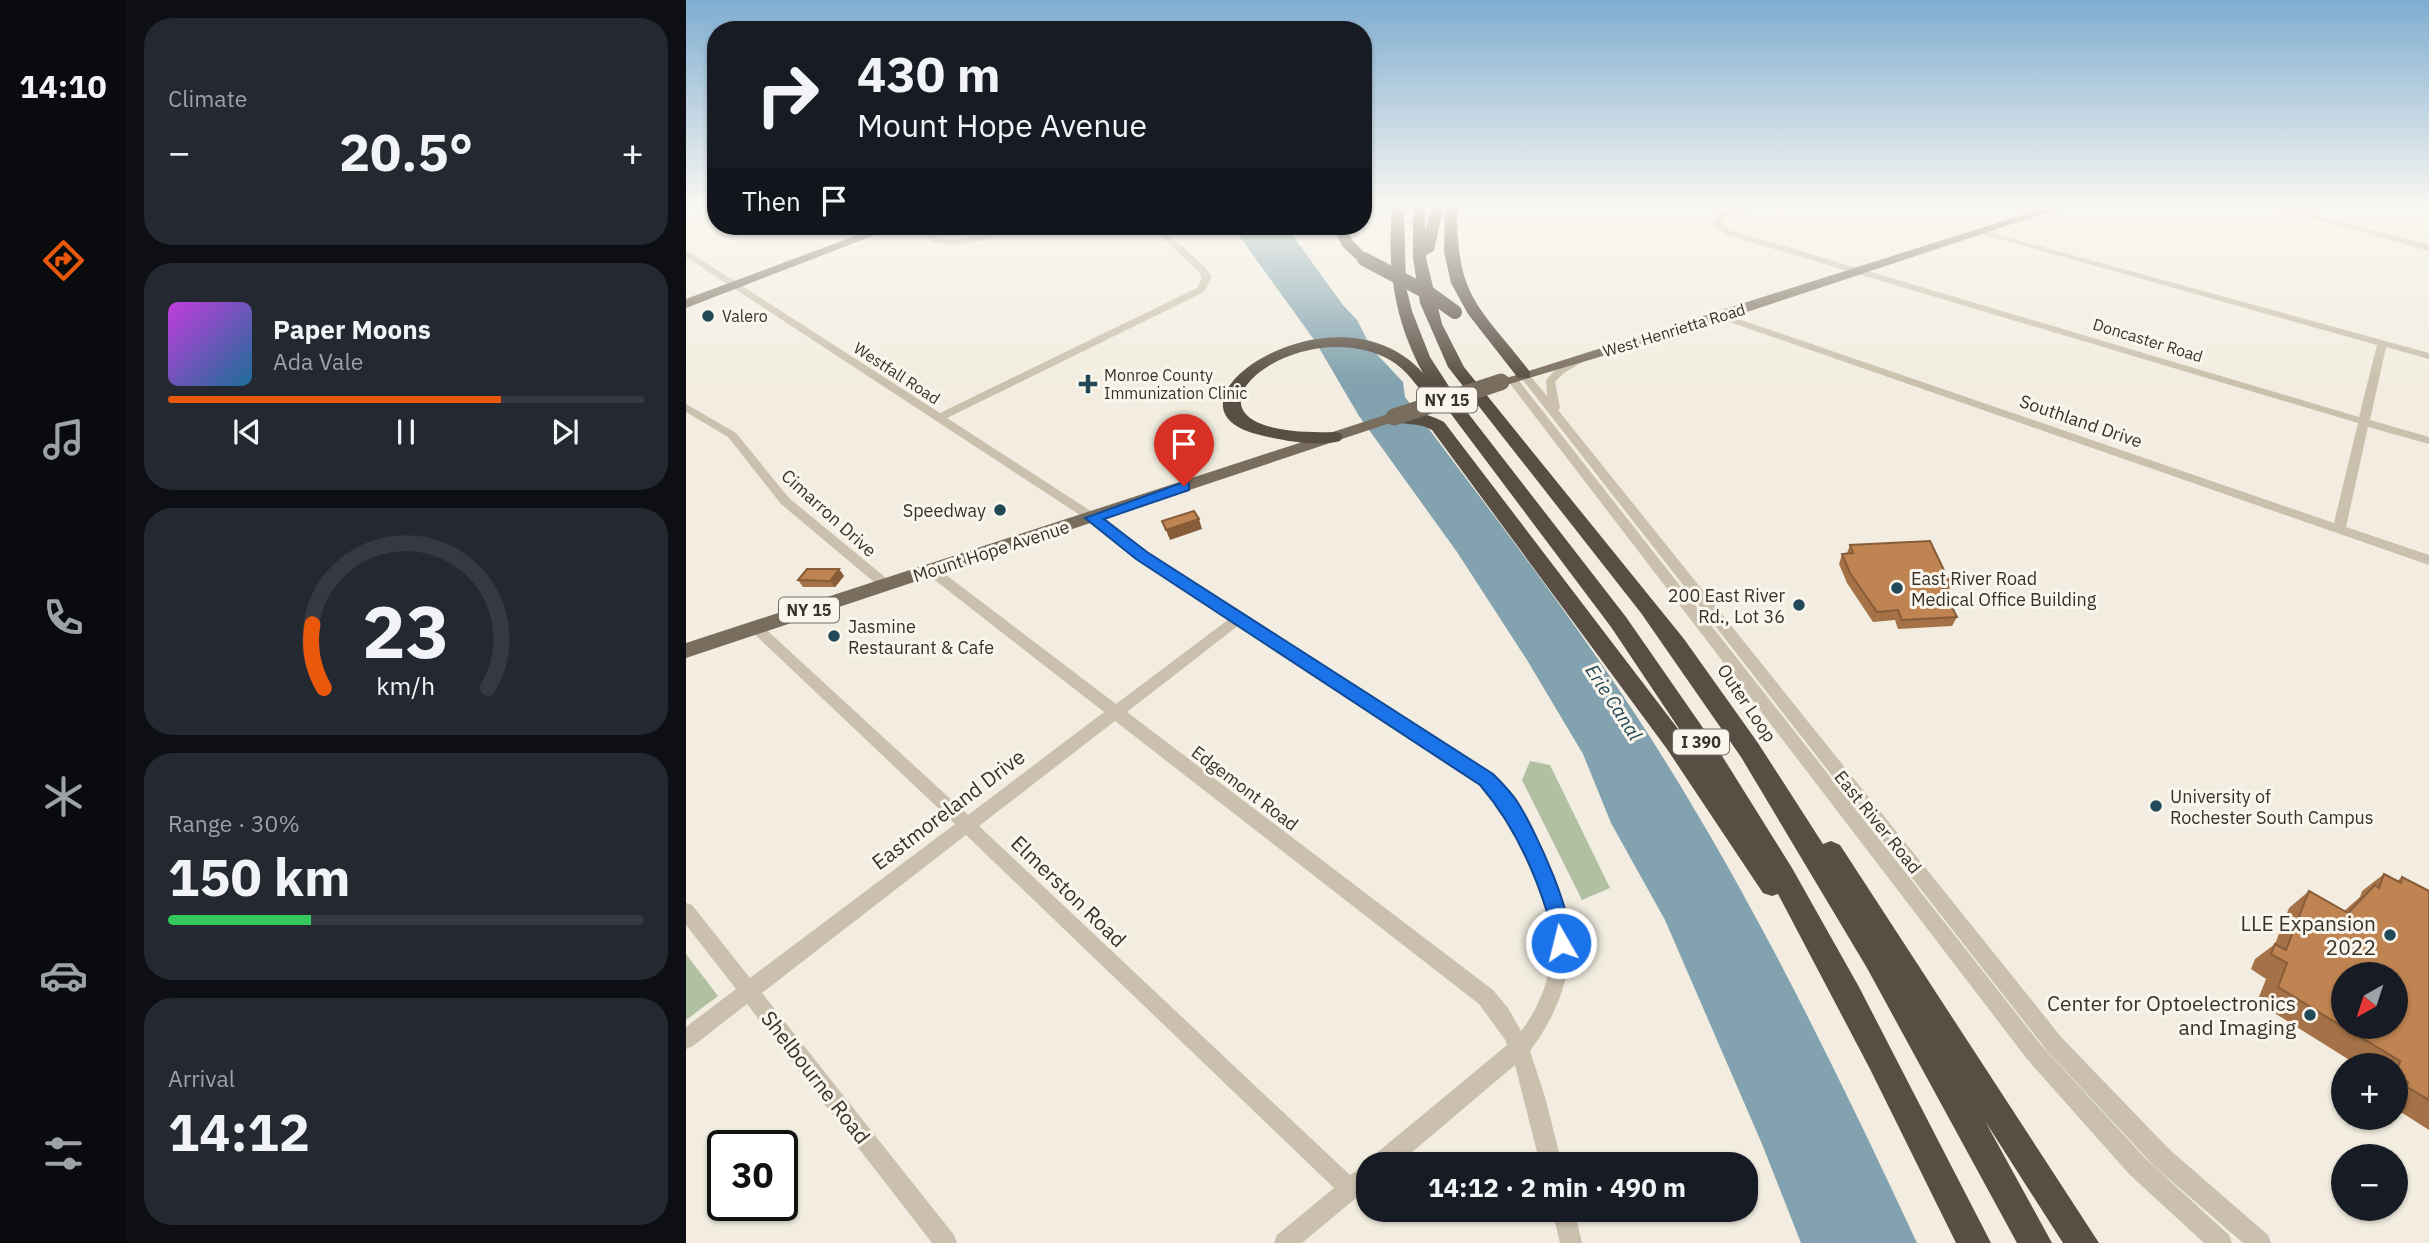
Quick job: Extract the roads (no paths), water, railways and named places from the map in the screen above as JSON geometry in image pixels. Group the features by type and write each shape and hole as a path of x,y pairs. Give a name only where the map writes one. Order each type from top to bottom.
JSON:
{"highway":[{"path":"1377,266 1430,294 1455,312 1512,379"},
{"name":"Outer Loop","path":"1419,266 1421,284 1438,334 1471,389 1670,637 1737,732 1840,894 1931,1051 2035,1243"},
{"path":"1421,284 1425,266"},
{"path":"1453,266 1459,285 1512,379"},
{"name":"I 390","path":"1395,267 1407,323 1429,370 1606,603 1678,706 1759,837 1854,1007 1974,1243"},
{"path":"1334,437 1270,434 1247,425 1236,414 1232,400 1240,381 1274,357 1308,347 1348,344 1379,350 1404,363 1516,486"},
{"path":"1394,417 1424,418 1437,424 1675,742 1854,1007"},
{"path":"1670,637 1732,712 1798,802 2082,1243"}],"main road":[{"path":"686,304 783,266"},
{"name":"West Henrietta Road","path":"1334,437 1872,266"},
{"name":"Mount Hope Avenue","path":"686,651 1334,437"}],"street":[{"name":"Westfall Road","path":"706,266 1093,518 1142,555 1487,779 1501,792 1555,903 1561,931 1555,982 1533,1034 1521,1047 1395,1152"},
{"path":"939,418 1200,290 1207,276 1199,266"},
{"name":"Doncaster Road","path":"1845,266 2429,441"},
{"path":"2101,266 2429,356"},
{"name":"Southland Drive","path":"1721,316 2429,560"},
{"path":"2339,529 2382,344"},
{"path":"1561,422 1551,398 1550,382 1560,371 1583,358"},
{"name":"East River Road","path":"1512,379 1561,422 2055,1045 2152,1149 2260,1243"},
{"name":"East River Road","path":"1512,379 2034,1052 2138,1167 2221,1243"},
{"name":"Cimarron Drive","path":"687,409 732,435 785,501 886,585"},
{"name":"Edgemont Road","path":"932,570 1459,975 1502,1015 1521,1047 1548,1152"},
{"name":"Eastmoreland Drive","path":"686,1039 1239,618"},
{"name":"Elmerston Road","path":"755,628 966,824 1350,1189"},
{"name":"Shelbourne Road","path":"686,911 946,1243"},
{"path":"1285,1243 1356,1184"},
{"path":"1566,1222 1571,1243"}],"water":[{"name":"Erie Canal","path":"1261,266 1315,266 1357,320 1372,349 1403,382 1405,397 1540,578 1637,716 1702,822 1768,940 1830,1060 1917,1243 1801,1243 1762,1144 1665,920 1611,823 1583,754 1527,660 1457,552 1359,416 1315,341"}],"place":[{"name":"Valero","path":"708,316"},
{"name":"Monroe County Immunization Clinic","path":"1088,384"},
{"name":"Speedway","path":"1000,510"},
{"name":"East River Road Medical Office Building","path":"1897,588"},
{"name":"200 East River Rd., Lot 36","path":"1799,605"},
{"name":"Jasmine Restaurant & Cafe","path":"834,636"},
{"name":"University of Rochester South Campus","path":"2156,806"},
{"name":"LLE Expansion 2022","path":"2390,935"},
{"name":"Center for Optoelectronics and Imaging","path":"2310,1015"}]}
